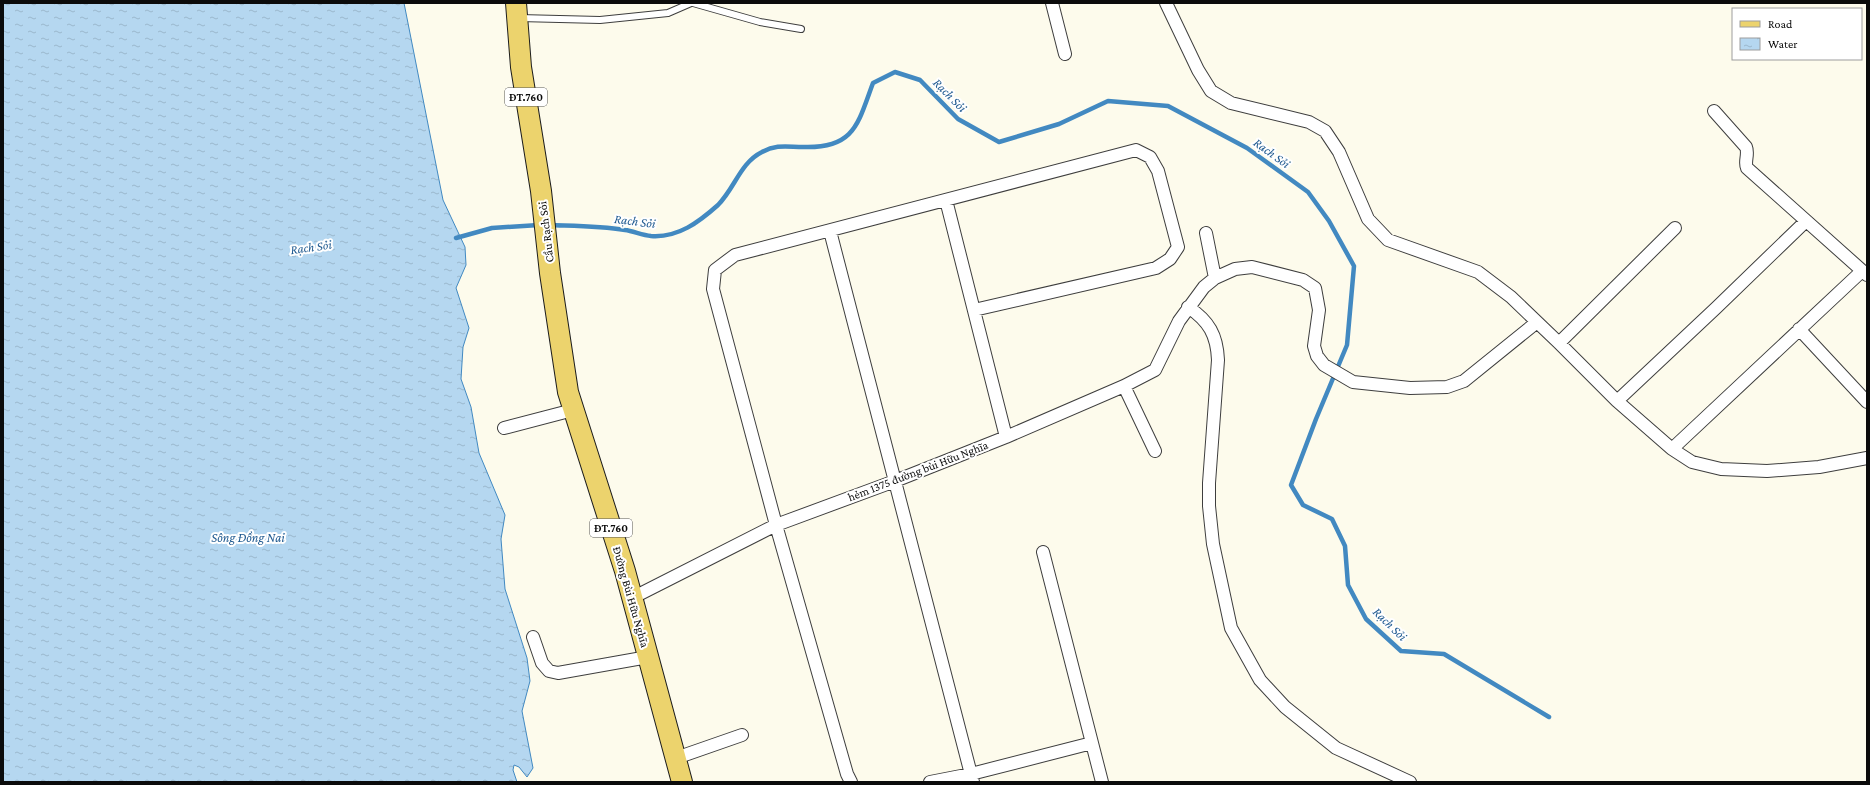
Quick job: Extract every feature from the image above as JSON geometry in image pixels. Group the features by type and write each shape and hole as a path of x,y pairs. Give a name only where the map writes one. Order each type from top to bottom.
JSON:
{"main road":[{"name":"Cầu Rạch Sỏi","path":"517,11 521,67 541,191 550,273"},
{"name":"Đường Bùi Hữu Nghĩa","path":"550,273 568,392 632,598 682,782"}],"street":[{"path":"1052,3 1065,54"},
{"path":"1166,3 1198,70 1211,92 1231,103 1309,122 1325,131 1339,152 1368,219 1388,240 1478,272 1511,297 1617,401 1672,449 1692,462 1722,469 1767,471 1819,467 1867,458"},
{"path":"1672,449 1799,329 1865,273 1746,166 1746,147 1714,110"},
{"path":"851,782 847,774 776,525 713,289 715,270 734,255 1136,150 1150,157 1158,171 1178,247 1170,259 1156,268 974,310"},
{"path":"946,200 1006,437"},
{"path":"1617,401 1722,303 1806,221"},
{"path":"1559,343 1675,228"},
{"path":"830,231 972,778"},
{"path":"1206,233 1215,278"},
{"name":"hẻm 1375 đường bùi Hữu Nghĩa","path":"632,598 776,525 895,481 1006,437 1124,386 1154,370 1179,321 1204,287 1215,278 1236,269 1252,267 1304,280 1315,288 1319,310 1314,346 1317,356 1324,366 1353,382 1410,388 1447,387 1464,381 1537,322"},
{"path":"1188,307 1200,316 1210,328 1217,344 1218,360 1209,482 1209,506 1213,544 1231,628 1260,680 1284,707 1336,748 1410,782"},
{"path":"1799,329 1867,402"},
{"path":"1124,386 1155,451"},
{"path":"504,428 573,410"},
{"path":"1043,552 1102,782"},
{"path":"533,637 542,663 549,671 558,673 648,657"},
{"path":"676,758 742,735"},
{"path":"930,782 972,778 1092,743"}],"lane":[{"path":"517,11 600,20 668,13 692,3 760,22 801,29"}],"water":[{"name":"Sông Đồng Nai","path":"3,3 404,3 443,200 465,247 466,265 456,288 469,328 463,347 461,379 471,407 479,453 505,515 501,539 505,589 527,658 530,681 522,711 533,768 527,777 519,767 514,765 513,770 517,782 3,782"}],"waterway":[{"name":"Rạch Sỏi","path":"549,225 587,226 616,229 651,236 661,236 679,232 696,223 718,205 748,163 754,157 767,149 787,146 820,146 834,143 844,138 852,131 858,121 873,83 895,72 920,80 958,119 999,142 1059,124 1108,101 1168,106 1247,148 1308,192 1329,221 1354,266 1347,345 1316,419 1291,485 1303,505 1332,519 1345,546 1348,585 1366,619 1401,651 1444,654 1549,717"},
{"name":"Rạch Sỏi","path":"456,238 492,228 539,225"}]}
